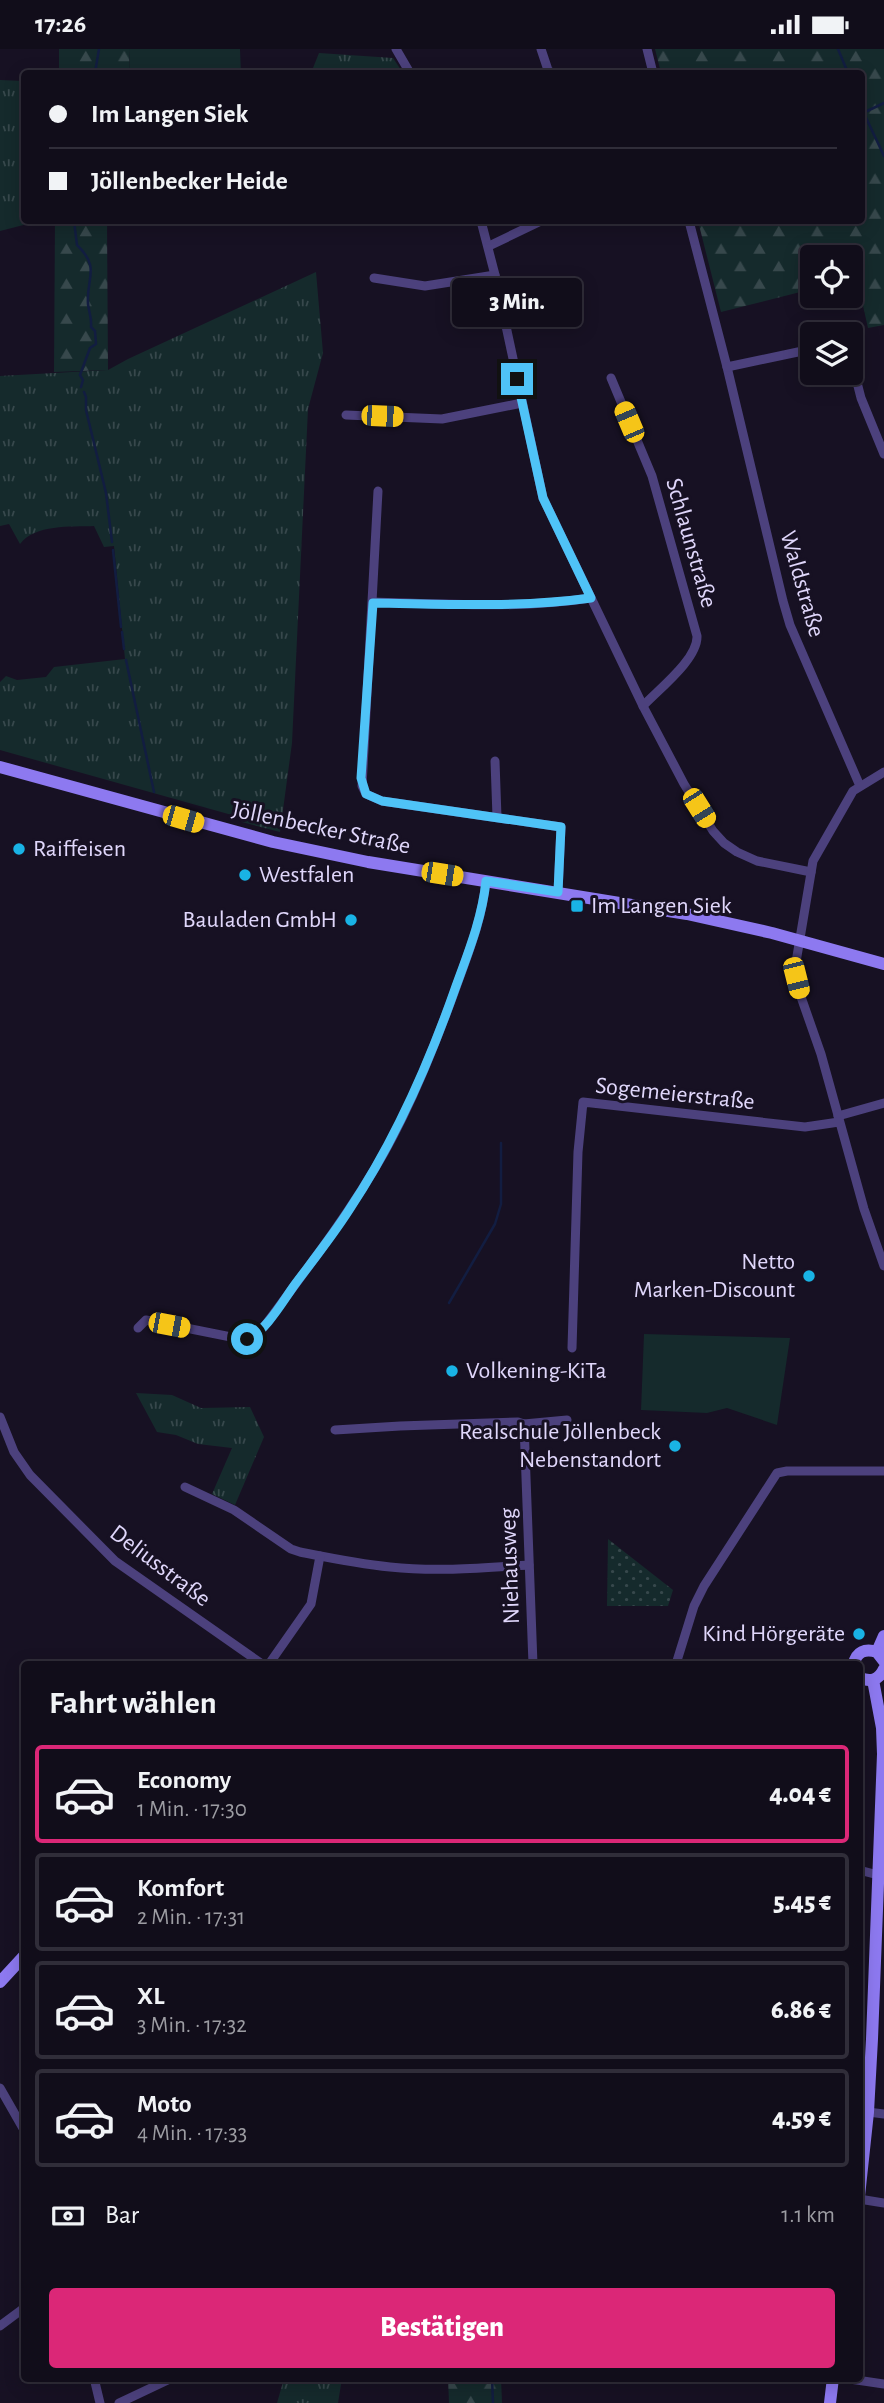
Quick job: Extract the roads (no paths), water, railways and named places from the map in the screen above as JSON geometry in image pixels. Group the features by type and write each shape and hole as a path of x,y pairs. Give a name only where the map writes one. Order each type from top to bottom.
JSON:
{"main road":[{"name":"Jöllenbecker Straße","path":"0,767 273,842 368,862 687,914 884,964"},
{"path":"855,1661 861,1652 871,1650 880,1657 884,1636"},
{"path":"863,1679 873,1680 879,1677 884,1669"},
{"path":"863,2163 880,1946 878,1875 883,1747 873,1680"},
{"path":"0,1982 21,1959"},
{"path":"830,2403 833,2382"}],"street":[{"path":"396,49 408,70"},
{"path":"541,49 548,70"},
{"path":"647,49 652,70"},
{"path":"482,224 543,498 643,706 684,784 713,831 724,843 757,860 811,872"},
{"path":"489,246 535,224"},
{"name":"Waldstraße","path":"690,224 790,625 860,786"},
{"path":"374,278 425,286 495,275"},
{"path":"727,367 800,352"},
{"name":"Schlaunstraße","path":"611,378 652,476 697,636 696,647 690,657 643,706"},
{"path":"858,385 884,454"},
{"path":"346,415 442,419 522,403"},
{"path":"378,491 361,778 366,794 382,801 561,827 558,892"},
{"path":"373,603 492,606 548,604 591,598"},
{"path":"495,761 498,817"},
{"path":"884,772 860,786 847,799 817,852 811,872 795,968 864,1209 884,1266"},
{"path":"138,1328 146,1320 236,1338 247,1339 260,1332 349,1210 390,1140 444,1021 479,924 486,881"},
{"name":"Sogemeierstraße","path":"572,1348 583,1102 805,1127 839,1119"},
{"path":"839,1119 884,1103"},
{"name":"Deliusstraße","path":"0,1417 13,1452 30,1475 115,1561 258,1661"},
{"path":"335,1430 518,1422 524,1424 567,1420"},
{"name":"Niehausweg","path":"524,1424 533,1661"},
{"path":"677,1661 694,1606 704,1587 777,1473 884,1471"},
{"path":"185,1487 234,1510 291,1549 320,1556 393,1568 467,1569 529,1565"},
{"path":"271,1661 311,1604 320,1556"},
{"path":"863,1871 878,1875"},
{"path":"0,2088 21,2125"},
{"path":"869,2112 884,2113"},
{"path":"863,2198 884,2203"},
{"path":"0,2326 21,2310"},
{"path":"863,2381 884,2384"},
{"path":"95,2382 100,2403"},
{"path":"119,2403 164,2382"}],"waterway":[{"path":"96,70 99,49"},
{"path":"838,49 847,70"},
{"path":"865,112 884,103"},
{"path":"865,116 884,156"},
{"path":"74,224 77,245 89,260 91,273 88,304 96,344 90,348 80,375 83,380 81,387"},
{"path":"84,392 106,493 112,542"},
{"path":"113,550 121,627"},
{"path":"122,632 124,649"},
{"path":"126,660 154,792"},
{"path":"449,1303 495,1224 501,1204 501,1143"},
{"path":"492,2382 493,2403"}],"place":[{"name":"Raiffeisen","path":"19,849"},
{"name":"Westfalen","path":"245,875"},
{"name":"Im Langen Siek","path":"577,906"},
{"name":"Bauladen GmbH","path":"351,920"},
{"name":"Netto Marken-Discount","path":"809,1276"},
{"name":"Volkening-KiTa","path":"452,1371"},
{"name":"Realschule Jöllenbeck Nebenstandort","path":"675,1446"},
{"name":"Kind Hörgeräte","path":"859,1634"}]}
